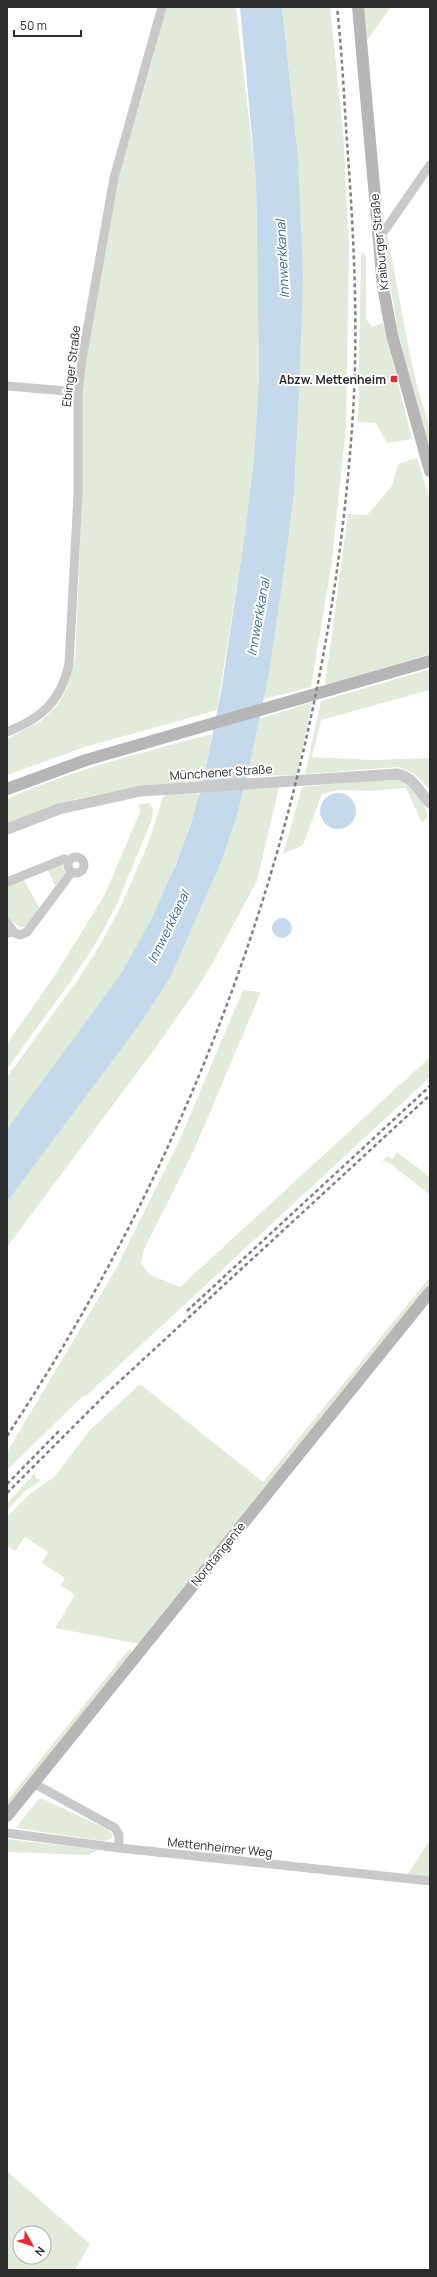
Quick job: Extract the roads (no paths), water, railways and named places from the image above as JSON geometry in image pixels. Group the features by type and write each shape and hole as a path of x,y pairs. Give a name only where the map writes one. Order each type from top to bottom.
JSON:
{"main road":[{"name":"Kraiburger Straße","path":"358,7 377,236 392,335 430,471"},
{"path":"7,789 86,760 187,732 430,660"},
{"name":"Nordtangente","path":"8,1815 430,1292"}],"street":[{"name":"Ebinger Straße","path":"7,732 30,721 51,704 62,688 69,664 78,495 78,392 114,178 162,7"},
{"path":"377,236 385,230 430,164"},
{"path":"7,386 78,392"},
{"name":"Münchener Straße","path":"7,829 54,811 90,801 170,788 275,781 397,774 409,778 430,803"},
{"path":"73,857 78,857 84,863 83,869 79,873 71,872 67,866 68,861 73,857"},
{"path":"7,882 64,859 68,861"},
{"path":"7,923 11,933 20,935 27,932 71,872"},
{"path":"33,1784 115,1828 119,1835 119,1848"},
{"name":"Mettenheimer Weg","path":"7,1833 119,1848 430,1881"}],"water":[{"name":"Innwerkkanal","path":"240,7 282,7 298,156 303,278 294,495 268,679 237,816 222,860 170,978 138,1027 7,1202 7,1129 121,974 152,918 176,864 190,826 203,781 221,692 244,540 254,459 259,375 256,181"},
{"path":"338,793 348,796 353,801 356,811 353,821 348,826 338,829 328,826 323,821 320,811 323,801 328,796"},
{"path":"282,918 289,921 292,928 289,935 282,938 275,935 272,928 275,921"}],"railway":[{"path":"7,1436 78,1321 142,1202 197,1080 245,955 284,827 315,696 338,563 352,428 354,392 354,249 343,74 337,7"},
{"path":"187,1311 430,1086"},
{"path":"7,1493 109,1391 430,1095"},
{"path":"7,1484 60,1430"}],"place":[{"name":"Abzw. Mettenheim","path":"394,379"}]}
